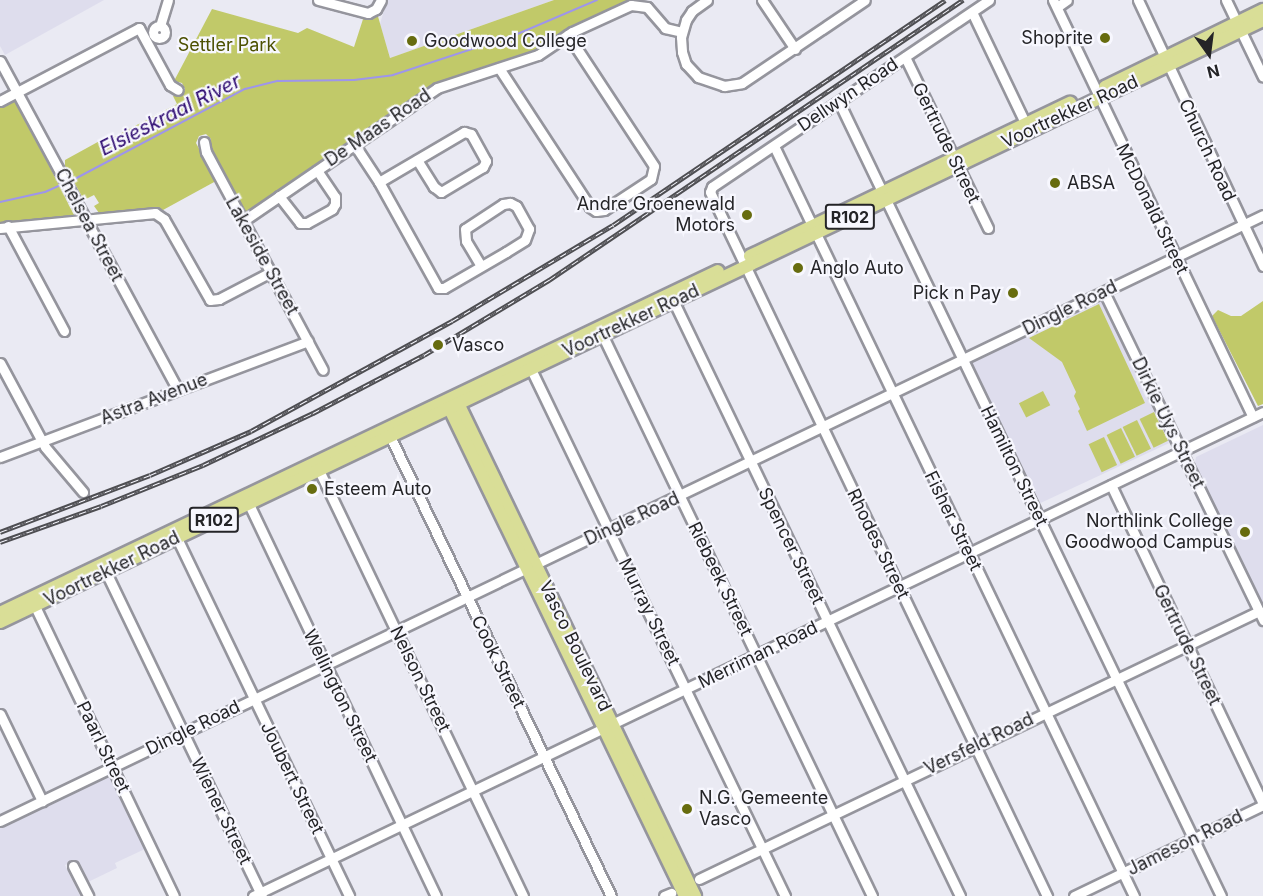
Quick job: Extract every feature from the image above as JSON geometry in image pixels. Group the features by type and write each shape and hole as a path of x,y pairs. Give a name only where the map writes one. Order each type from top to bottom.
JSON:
{"main road":[{"name":"Voortrekker Road","path":"1239,27 1263,10"},
{"name":"Voortrekker Road","path":"0,622 33,602 104,567 1239,27 1263,20"},
{"name":"Vasco Boulevard","path":"452,402 609,727 695,896"},
{"name":"Voortrekker Road","path":"0,613 33,602"},
{"name":"Vasco Boulevard","path":"609,727 685,896"}],"street":[{"path":"160,26 168,0"},
{"path":"318,0 365,13 374,11 381,0"},
{"path":"707,0 690,14 682,32 683,56 691,71 705,81 724,86 742,83 865,0"},
{"path":"762,0 795,49"},
{"name":"Dellwyn Road","path":"710,192 712,187 989,0"},
{"path":"1055,4 1067,0"},
{"name":"Church Road","path":"1138,0 1263,266"},
{"path":"1226,0 1263,77"},
{"name":"McDonald Street","path":"1055,4 1253,417"},
{"name":"De Maas Road","path":"243,221 432,90 538,55 568,35 635,5 646,7 668,29 682,32"},
{"path":"972,12 1027,128"},
{"path":"0,101 139,28 170,86 178,90"},
{"path":"499,68 591,207 596,211 604,210 651,178 654,166 568,35"},
{"name":"Gertrude Street","path":"905,57 988,228"},
{"name":"Chelsea Street","path":"0,61 178,390"},
{"name":"Hamilton Street","path":"839,102 1221,896"},
{"path":"379,182 466,131 474,138 486,162 483,167 441,192 434,188 417,160"},
{"name":"Lakeside Street","path":"204,142 206,152 323,370"},
{"path":"354,144 379,182 438,288 444,288 481,266 527,237 527,226 513,204 503,204 465,229 466,241 481,266"},
{"name":"Fisher Street","path":"774,146 1134,896"},
{"path":"279,196 300,224 332,209 335,197 317,170"},
{"name":"Rhodes Street","path":"710,192 742,264 1047,896"},
{"path":"64,331 4,227 151,213 160,215 205,295 212,301 271,272"},
{"name":"Dingle Road","path":"0,821 963,361 1263,215"},
{"name":"Dirkie Uys Street","path":"1104,292 1261,615"},
{"name":"Spencer Street","path":"671,298 960,896"},
{"name":"Riebeek Street","path":"600,331 872,896"},
{"name":"Astra Avenue","path":"0,457 308,341"},
{"path":"0,363 42,441 83,492"},
{"name":"Murray Street","path":"529,365 785,896"},
{"name":"Merriman Road","path":"258,895 1263,412"},
{"name":"Cook Street","path":"388,432 610,896"},
{"name":"Nelson Street","path":"317,466 523,896"},
{"name":"Gertrude Street","path":"1111,485 1263,804"},
{"name":"Wellington Street","path":"246,500 436,896"},
{"name":"Joubert Street","path":"175,534 349,896"},
{"name":"Wiener Street","path":"104,567 258,895"},
{"name":"Paarl Street","path":"33,602 174,896"},
{"name":"Versfeld Road","path":"699,879 1187,644 1261,615"},
{"path":"0,714 42,801"},
{"name":"Jameson Road","path":"1074,896 1263,804"},
{"path":"73,866 88,896"}],"shaded area":[{"path":"0,0 104,0 5,55 0,46"},
{"name":"Goodwood College","path":"387,0 554,0 390,58 380,24"},
{"path":"1102,300 1169,443 1037,504 971,361"},
{"name":"Northlink College Goodwood Campus","path":"1263,425 1263,605 1195,463 1196,457"},
{"path":"109,776 145,849 115,863 117,868 86,883 75,861 65,865 80,896 0,896 0,828"}],"green space":[{"name":"Settler Park","path":"554,0 638,0 571,28 535,53 447,81 245,214 209,148 211,139 206,134 199,136 196,143 216,181 163,210 156,208 99,213 94,206 99,203 94,195 84,200 65,166 65,160 177,104 173,96 182,96 185,89 182,83 174,81 212,9 298,33 307,28 354,47 364,16 377,13 390,58"},
{"path":"13,100 18,104 74,215 0,223 0,107"},
{"path":"1263,301 1263,404 1258,406 1212,316 1218,310 1231,316 1241,316"},
{"path":"1099,304 1145,403 1087,431 1078,411 1080,409 1074,396 1076,392 1062,362 1029,338"},
{"path":"1043,391 1050,405 1026,418 1019,403"},
{"path":"1154,412 1168,441 1154,448 1140,419"},
{"path":"1137,420 1151,449 1137,456 1123,427"},
{"path":"1121,428 1135,457 1121,464 1107,435"},
{"path":"1104,437 1117,465 1102,472 1089,444"}],"waterway":[{"name":"Elsieskraal River","path":"69,182 245,89 278,81 354,80 393,75 515,35 597,0"},
{"name":"Elsieskraal River","path":"0,202 45,192 63,184"}],"railway":[{"path":"0,532 150,475 251,431 452,321 613,225 945,0"},
{"path":"0,542 101,506 203,465 313,413 424,355 549,280 963,0"}],"place":[{"name":"Shoprite","path":"1105,38"},
{"name":"Goodwood College","path":"412,41"},
{"name":"ABSA","path":"1055,183"},
{"name":"Andre Groenewald Motors","path":"747,215"},
{"name":"Anglo Auto","path":"798,268"},
{"name":"Pick n Pay","path":"1013,293"},
{"name":"Vasco","path":"438,345"},
{"name":"Esteem Auto","path":"312,489"},
{"name":"Northlink College Goodwood Campus","path":"1245,532"},
{"name":"N.G. Gemeente Vasco","path":"687,809"}]}
